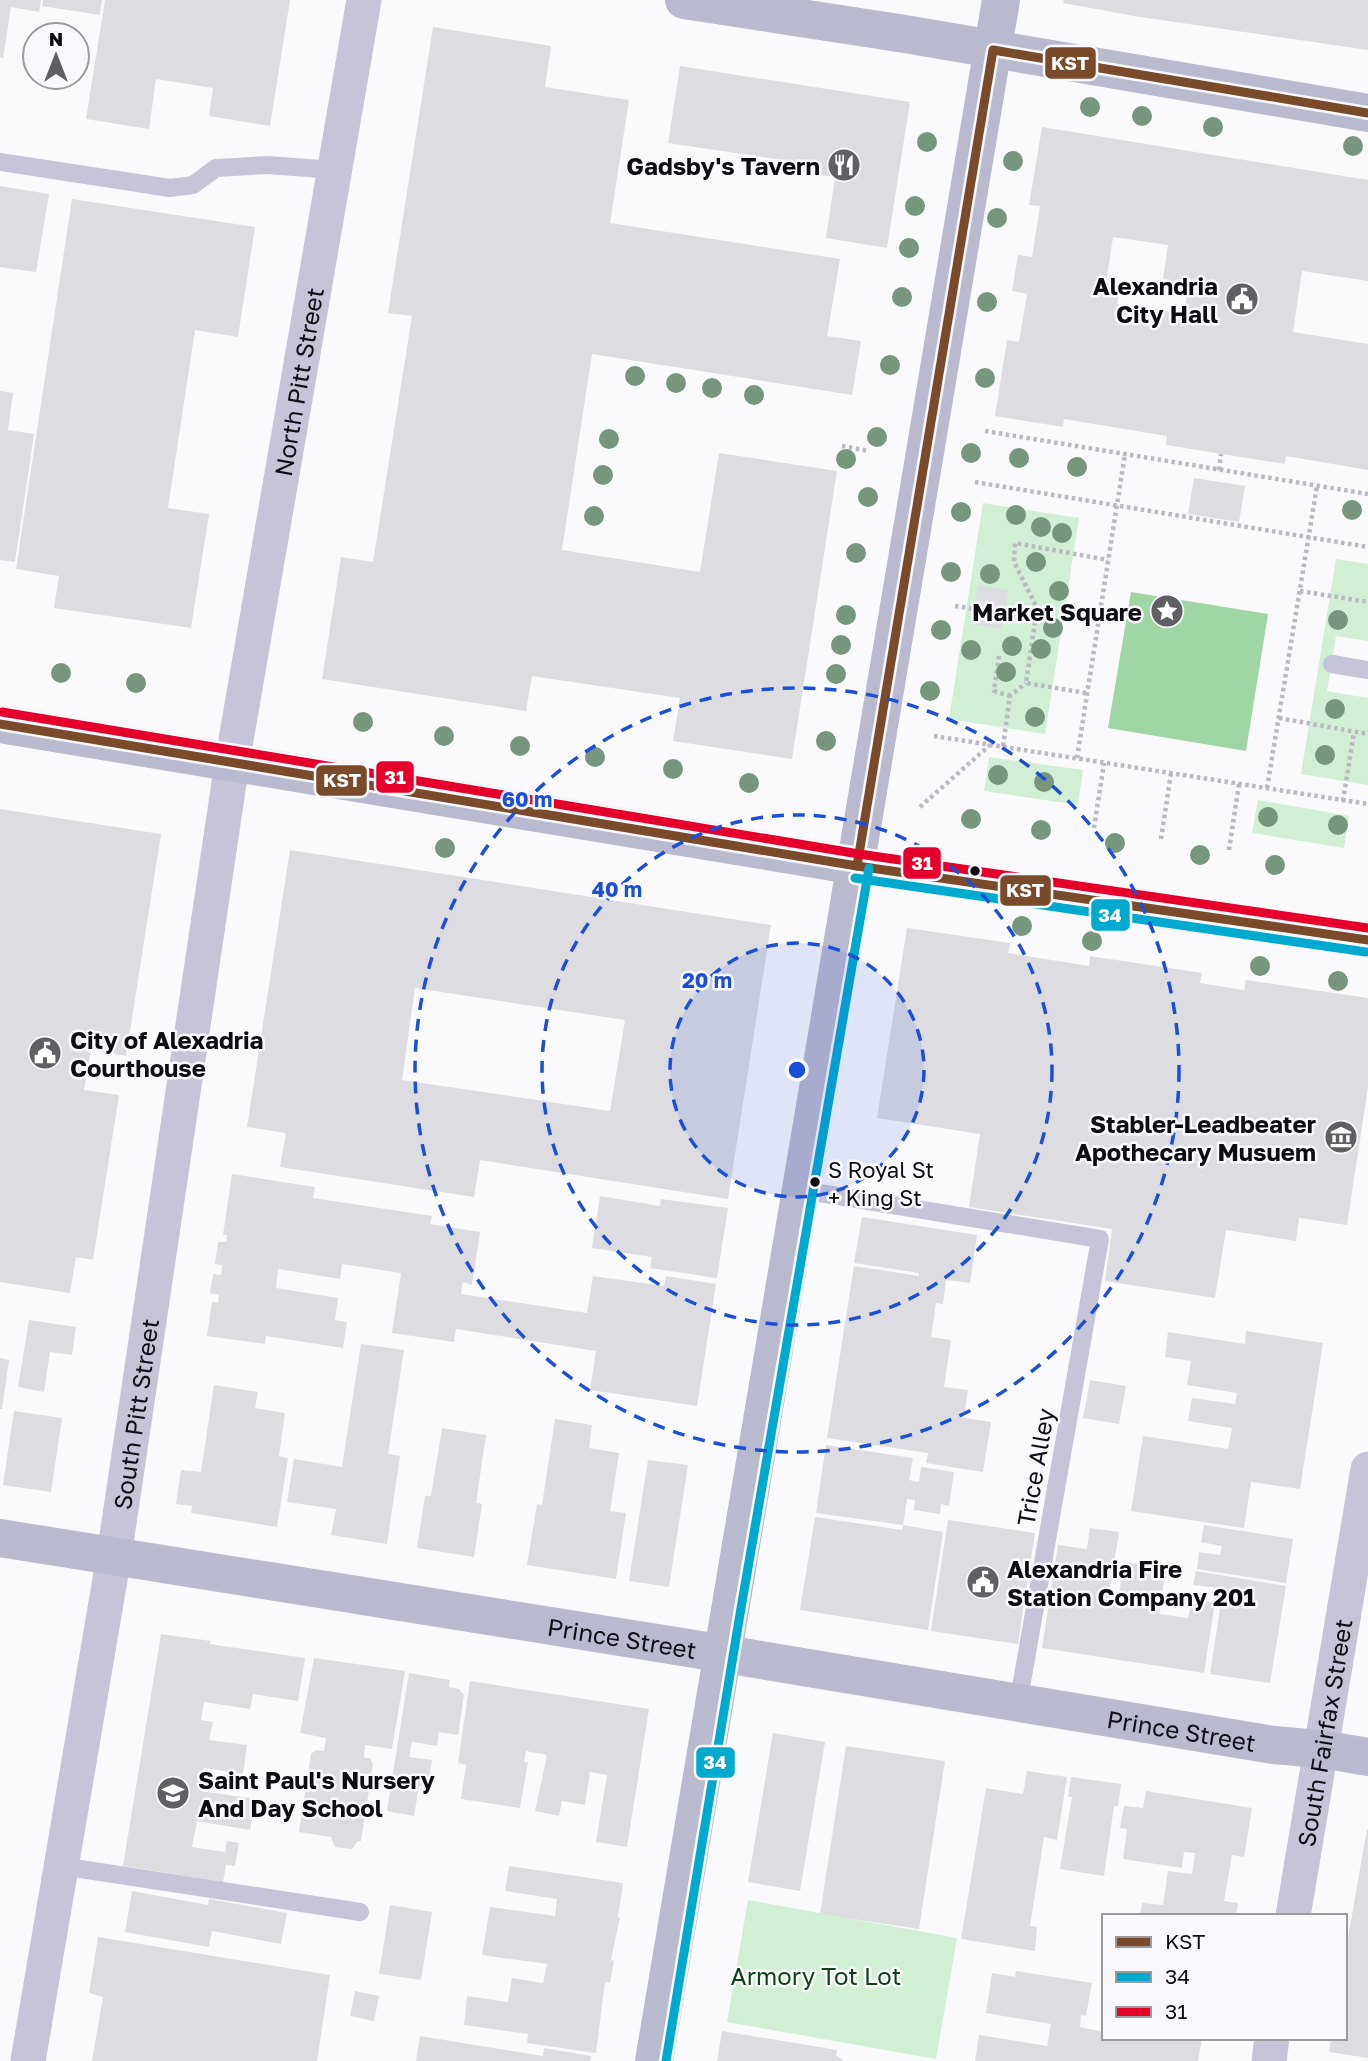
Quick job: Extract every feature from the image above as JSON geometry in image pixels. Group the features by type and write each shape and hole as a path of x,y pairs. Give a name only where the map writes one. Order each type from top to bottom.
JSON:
{"main road":[{"path":"684,0 905,34 1368,114"},
{"path":"654,2061 1001,0"},
{"path":"0,724 857,866"},
{"name":"Prince Street","path":"0,1538 1272,1745 1321,1749 1368,1757"}],"street":[{"name":"North Pitt Street","path":"232,763 364,0"},
{"name":"South Pitt Street","path":"28,2061 114,1556 232,763"},
{"path":"857,866 1368,940"},
{"name":"South Fairfax Street","path":"1293,1914 1368,1469"},
{"path":"1269,2061 1272,2040"}],"lane":[{"path":"0,162 170,188 193,185 216,168 267,165 335,170"},
{"path":"1332,664 1368,670"},
{"name":"Trice Alley","path":"801,1190 1100,1239 1018,1704"},
{"path":"61,1867 359,1912"}],"path":[{"path":"985,431 1368,495"},
{"path":"842,446 869,451"},
{"path":"1076,758 1125,454"},
{"path":"1219,470 1221,454"},
{"path":"975,482 1368,547"},
{"path":"1267,788 1317,486"},
{"path":"1003,746 1010,696 1026,683 1037,608 1014,562 1015,543 1108,560"},
{"path":"1300,591 1368,602"},
{"path":"955,606 974,609"},
{"path":"1004,615 1036,621"},
{"path":"999,656 994,691 1010,696"},
{"path":"1026,683 1086,693"},
{"path":"1279,718 1368,734"},
{"path":"1343,801 1354,732"},
{"path":"934,736 1366,804 1368,811"},
{"path":"920,807 991,744"},
{"path":"1094,828 1104,763"},
{"path":"1161,839 1171,773"},
{"path":"1229,850 1239,784"}],"green space":[{"path":"983,503 1079,518 1045,734 949,719"},
{"path":"1336,559 1368,564 1368,641 1336,636 1327,691 1368,698 1368,785 1301,774"},
{"path":"989,757 1083,770 1078,805 984,791"},
{"path":"1258,800 1349,816 1344,848 1252,833"},
{"name":"Armory Tot Lot","path":"748,1900 957,1938 936,2059 727,2022"}],"shaded area":[{"path":"1131,592 1268,614 1246,751 1108,728"}],"building":[{"path":"0,0 41,0 39,12 11,7 3,58 0,57"},
{"path":"43,0 102,0 100,15 42,6"},
{"path":"105,0 290,0 270,126 209,116 213,88 156,79 149,129 86,119"},
{"path":"1064,0 1368,0 1368,50 1140,17 1063,3"},
{"path":"433,27 551,46 545,87 629,100 610,223 840,259 827,336 861,341 852,395 592,354 562,550 700,572 719,453 837,471 792,759 673,741 680,698 532,676 526,711 322,679 341,557 373,562 412,316 388,313"},
{"path":"680,66 910,102 887,248 826,238 835,177 787,170 789,161 668,143"},
{"name":"Alexandria City Hall","path":"1042,127 1368,180 1368,281 1302,271 1293,332 1368,344 1368,470 1286,456 1285,464 1166,445 1167,436 1064,419 1063,427 995,416 1007,340 1019,342 1027,294 1012,291 1018,255 1032,257 1040,206 1029,205","holes":["1113,237 1168,245 1163,279 1189,284 1184,314 1117,304 1121,285 1106,283"]},
{"path":"0,186 49,194 36,272 0,267"},
{"path":"72,199 255,227 238,337 195,330 168,508 209,514 191,628 54,608 59,576 16,569"},
{"path":"0,391 13,393 8,430 34,434 15,562 0,560"},
{"path":"1194,478 1245,486 1239,522 1188,514"},
{"path":"978,585 1008,590 1002,629 972,624"},
{"name":"City of Alexadria Courthouse","path":"0,809 161,834 126,1056 91,1050 84,1090 119,1095 93,1260 76,1257 70,1293 0,1282"},
{"path":"290,850 771,925 728,1199 480,1160 474,1197 280,1167 286,1133 247,1127","holes":["415,988 625,1020 610,1111 402,1080"]},
{"path":"907,928 1010,943 1008,953 1089,966 1090,956 1202,973 1200,983 1244,990 1246,980 1368,998 1368,1087 1347,1225 1299,1218 1296,1241 1226,1230 1215,1298 1105,1281 1112,1229 969,1207 980,1134 877,1118"},
{"path":"232,1174 315,1187 313,1198 432,1216 430,1224 480,1232 472,1285 463,1282 461,1294 587,1313 593,1276 664,1286 666,1276 716,1284 697,1406 590,1390 596,1351 456,1329 454,1342 392,1333 401,1273 342,1264 340,1279 278,1269 276,1288 338,1298 335,1320 347,1322 343,1348 266,1336 265,1344 207,1336 212,1302 218,1303 219,1295 210,1293 213,1274 221,1275 222,1265 215,1264 218,1242 226,1242 227,1235 223,1235"},
{"path":"600,1196 660,1206 661,1199 728,1208 717,1278 650,1268 652,1257 592,1248"},
{"path":"862,1217 977,1235 970,1283 946,1280 943,1304 936,1303 931,1337 951,1340 944,1387 968,1390 964,1418 991,1422 983,1472 926,1463 928,1453 827,1438 854,1266 919,1276 919,1273 854,1263"},
{"path":"29,1320 76,1327 72,1355 50,1352 44,1392 18,1387"},
{"path":"1246,1331 1323,1343 1300,1489 1251,1482 1244,1528 1131,1511 1143,1436 1228,1449 1232,1428 1188,1421 1192,1398 1235,1404 1237,1393 1187,1385 1191,1361 1165,1357 1168,1332 1245,1344"},
{"path":"361,1344 404,1350 388,1454 400,1456 387,1544 331,1535 336,1509 287,1502 294,1459 342,1467"},
{"path":"0,1358 9,1360 2,1409 0,1409"},
{"path":"1090,1380 1126,1386 1119,1424 1083,1418"},
{"path":"214,1385 258,1392 255,1408 285,1413 279,1456 288,1458 277,1527 191,1513 192,1506 176,1504 181,1470 201,1472"},
{"path":"14,1411 62,1418 51,1492 3,1485"},
{"path":"555,1419 592,1425 589,1448 619,1453 610,1511 626,1513 616,1579 527,1565 537,1504 542,1505"},
{"path":"442,1428 486,1435 476,1503 482,1504 474,1557 417,1548 425,1496 431,1496"},
{"path":"826,1445 913,1458 909,1480 919,1482 921,1467 954,1472 949,1506 941,1504 940,1514 914,1510 915,1500 907,1499 903,1525 816,1513"},
{"path":"648,1460 688,1465 669,1587 629,1581"},
{"path":"815,1517 902,1530 903,1525 943,1532 928,1630 800,1610"},
{"name":"Alexandria Fire Station Company 201","path":"948,1520 1035,1533 1018,1644 931,1631"},
{"path":"1204,1525 1293,1539 1286,1583 1197,1569 1199,1552 1220,1555 1222,1546 1201,1542"},
{"path":"1090,1528 1119,1532 1109,1594 1119,1595 1124,1562 1166,1568 1159,1614 1188,1618 1192,1599 1215,1603 1204,1673 1042,1648 1058,1545 1087,1549"},
{"path":"1196,1571 1286,1586 1270,1683 1210,1674 1221,1603 1214,1602 1217,1588 1193,1585"},
{"path":"161,1634 305,1658 298,1701 253,1694 250,1709 204,1702 201,1720 213,1722 209,1740 247,1745 243,1774 204,1768 201,1791 255,1799 250,1830 197,1821 192,1847 225,1852 227,1841 239,1843 235,1866 226,1865 223,1882 123,1866"},
{"path":"314,1658 405,1671 392,1749 365,1745 364,1758 370,1758 373,1764 361,1841 352,1849 335,1847 331,1837 299,1832 311,1754 316,1750 324,1751 326,1738 300,1733"},
{"path":"409,1673 450,1680 449,1687 459,1689 464,1695 458,1735 439,1732 437,1746 412,1742 409,1757 432,1760 428,1787 419,1786 414,1816 387,1811"},
{"path":"470,1681 649,1709 627,1847 596,1842 607,1775 590,1772 585,1805 562,1801 559,1816 535,1811 547,1755 526,1751 524,1762 528,1762 520,1808 461,1799 466,1765 458,1763"},
{"path":"773,1733 825,1742 800,1891 748,1882"},
{"path":"846,1746 945,1761 919,1929 820,1914"},
{"path":"1027,1771 1067,1777 1057,1840 1044,1837 1030,1926 1037,1927 1035,1951 961,1939 986,1788 1023,1794"},
{"path":"1071,1777 1121,1784 1118,1806 1114,1806 1104,1876 1060,1869 1072,1797 1068,1797"},
{"path":"1146,1791 1252,1808 1244,1857 1232,1855 1224,1901 1238,1903 1236,1914 1140,1914 1142,1903 1163,1905 1168,1871 1192,1874 1195,1853 1184,1852 1182,1868 1123,1859 1127,1829 1120,1828 1124,1806 1143,1808"},
{"path":"1368,1829 1368,2058 1329,2052 1331,2040 1347,2040 1347,1944"},
{"path":"509,1866 623,1883 620,1917 611,1960 614,1961 610,1983 605,1982 596,2053 527,2043 528,2034 464,2025 467,1996 508,2002 512,1978 543,1983 547,1964 482,1955 490,1907 555,1916 557,1899 505,1891"},
{"path":"132,1891 208,1905 209,1899 287,1913 281,1944 212,1931 209,1947 125,1932"},
{"path":"390,1905 432,1912 421,1980 379,1974"},
{"path":"98,1937 330,1975 317,2061 92,2061 103,1997 89,1993"},
{"path":"1016,1971 1092,1983 1086,2016 1081,2015 1080,2027 1102,2032 1102,2040 1202,2040 1198,2061 975,2061 979,2035 1047,2046 1051,2024 986,2013 992,1973 1015,1977"},
{"path":"355,1991 379,1996 374,2021 350,2016"},
{"path":"722,2031 837,2050 836,2055 844,2061 717,2061"},
{"path":"420,2036 543,2056 544,2048 591,2056 590,2061 416,2061"}],"transit line":[{"name":"KST","path":"857,866 993,50 1368,113"},
{"name":"31","path":"2,712 859,854 1368,928"},
{"name":"KST","path":"0,724 857,866 1368,940"},
{"name":"34","path":"666,2061 869,868"},
{"name":"34","path":"855,878 1366,952"}],"place":[{"name":"Gadsby's Tavern","path":"844,165"},
{"name":"Alexandria City Hall","path":"1242,299"},
{"name":"Market Square","path":"1167,611"},
{"name":"City of Alexadria Courthouse","path":"45,1053"},
{"name":"Stabler-Leadbeater Apothecary Musuem","path":"1341,1137"},
{"name":"S Royal St + King St","path":"815,1182"},
{"name":"Alexandria Fire Station Company 201","path":"983,1582"},
{"name":"Saint Paul's Nursery And Day School","path":"173,1793"}]}
